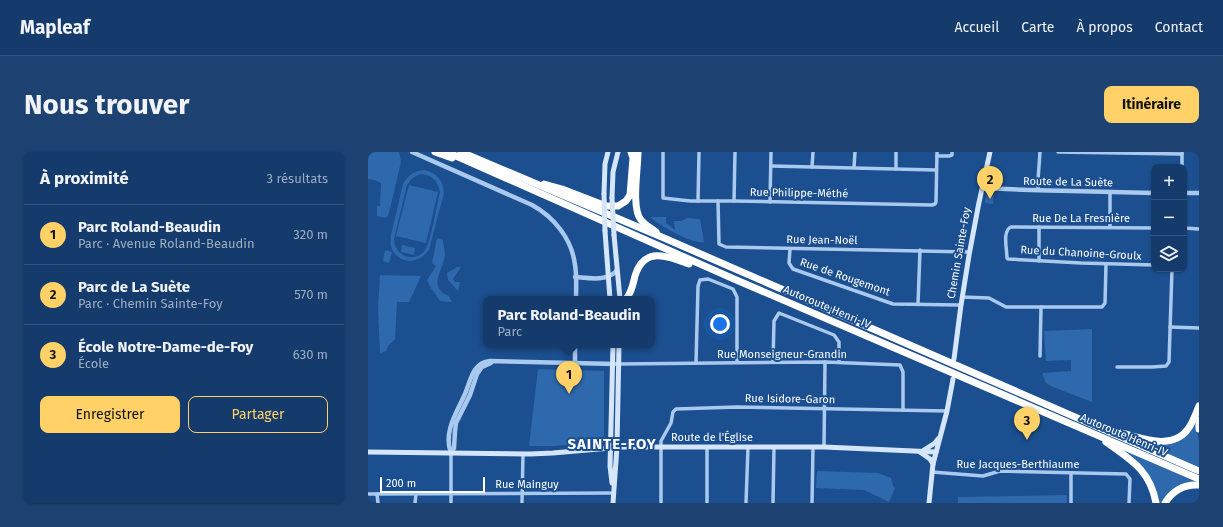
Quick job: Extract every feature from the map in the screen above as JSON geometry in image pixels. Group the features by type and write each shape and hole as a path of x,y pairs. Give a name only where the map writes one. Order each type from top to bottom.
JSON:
{"highway":[{"path":"436,152 483,169"},
{"name":"Autoroute Henri-IV","path":"447,152 717,272 1199,479"},
{"name":"Autoroute Henri-IV","path":"460,152 664,238 897,341 1199,471"},
{"path":"517,176 562,189 606,206 615,207 624,203 630,195 633,158 631,152"},
{"path":"638,152 636,202 638,216 644,224 664,238"},
{"path":"628,296 632,291 639,266 644,260 650,257 659,255 667,256 709,272 717,272"},
{"path":"1107,431 1150,441 1173,440 1184,434 1189,428 1199,406"},
{"path":"1199,420 1199,429"},
{"path":"1091,432 1126,455 1140,468 1150,483 1156,503"},
{"path":"1165,503 1168,497 1180,488 1199,485"}],"main road":[{"path":"608,152 605,164 604,194 610,296"},
{"path":"618,152 613,172 612,198 620,296"},
{"name":"Chemin Sainte-Foy","path":"954,359 960,305 969,252 990,152"},
{"path":"613,348 610,466 614,492"},
{"path":"613,503 617,447 619,348"},
{"path":"929,503 933,464 947,411 952,379"},
{"path":"919,451 926,450 935,443 940,436"},
{"name":"Route de l'Église","path":"368,452 523,454 553,453 610,447 824,447 936,452"},
{"path":"919,451 930,459 933,464"}],"street":[{"path":"412,152 532,205 546,214 557,224 570,246 576,266 576,296"},
{"name":"Rue Philippe-Méthé","path":"663,152 663,198 698,201 935,204 936,170"},
{"path":"698,201 699,152"},
{"path":"734,201 735,152"},
{"path":"770,202 771,152"},
{"path":"812,167 813,152"},
{"path":"854,167 855,152"},
{"path":"896,152 896,169"},
{"path":"771,166 936,170 937,154 949,156 952,155 952,152"},
{"path":"1038,190 1040,152"},
{"path":"1058,152 1182,153 1182,164"},
{"name":"Route de La Suète","path":"982,188 1151,193"},
{"path":"1110,192 1110,227"},
{"path":"1187,193 1199,194"},
{"name":"Rue Jean-Noël","path":"718,201 719,244 726,248 969,252"},
{"path":"1039,227 1039,261"},
{"name":"Rue De La Fresnière","path":"1008,259 1006,232 1009,228 1151,228"},
{"path":"1187,228 1199,229"},
{"name":"Rue de Rougemont","path":"790,249 789,263 793,269 893,304 960,305"},
{"path":"918,304 920,250"},
{"name":"Rue du Chanoine-Groulx","path":"1008,259 1151,265"},
{"path":"962,297 989,298 1006,306 1102,307 1105,303 1106,264"},
{"path":"575,277 608,277 613,275 617,270"},
{"path":"1117,367 1152,368 1166,366 1169,362 1172,272"},
{"path":"696,363 698,286 700,280 708,279 733,289 737,297 737,362"},
{"path":"1040,356 1041,307"},
{"path":"773,362 774,321 779,313 834,335 839,342 839,362"},
{"path":"1170,327 1199,328"},
{"path":"575,348 575,364"},
{"path":"451,503 451,453 454,448 456,423 470,395 477,374 482,367 496,362 619,364"},
{"path":"824,447 825,362"},
{"name":"Rue Monseigneur-Grandin","path":"619,364 839,362 900,365 903,372 903,410"},
{"name":"Rue Isidore-Garon","path":"661,447 663,437 671,423 673,412 676,409 737,407 947,411"},
{"path":"661,447 661,503"},
{"path":"707,447 707,503"},
{"path":"746,503 748,447"},
{"path":"773,503 774,447"},
{"path":"812,503 813,447"},
{"path":"522,503 523,454"},
{"name":"Rue Jacques-Berthiaume","path":"932,472 983,476 1000,471 1127,474 1130,479 1129,503"},
{"path":"1071,503 1072,473"},
{"name":"Rue Mainguy","path":"368,494 614,492"},
{"path":"377,494 378,503"},
{"path":"416,494 416,503"}],"shaded area":[{"path":"368,152 399,152 401,162 389,213 385,218 377,216 377,206 380,206 381,183 368,179"},
{"path":"429,171 436,175 441,181 444,193 429,250 423,256 416,260 410,261 397,256 393,251 391,235 403,184 414,172","holes":["421,174 434,179 440,192 436,214 427,246 418,256 408,257 398,251 394,239 407,185 411,179"]},
{"path":"409,185 438,192 426,243 396,236"},
{"path":"994,194 993,204 985,203 986,195"},
{"path":"650,217 666,217 666,223 675,230 674,221 681,221 688,218 700,219 704,242 684,238"},
{"path":"437,238 443,240 445,255 438,278 439,288 442,292 449,296 452,302 440,301 427,280 436,266 432,263"},
{"path":"402,245 415,248 414,255 401,252"},
{"path":"385,250 392,252 389,263 383,261"},
{"path":"457,267 461,267 453,279 455,282 460,282 458,291 448,280 447,273"},
{"path":"380,275 421,276 409,302 397,302 395,339 388,346 386,351 380,353 378,309"},
{"path":"1092,329 1092,402 1046,383 1042,373 1071,371 1071,360 1046,361 1044,331"},
{"path":"538,369 604,371 604,436 599,441 555,446 529,446"},
{"path":"1197,419 1199,467 1133,439 1173,442"},
{"path":"1119,447 1199,482 1193,483 1163,503 1158,503 1156,493"},
{"path":"817,471 878,473 891,478 895,488 889,502 864,490 816,488"},
{"path":"1067,495 1067,503 958,503 958,497"}],"place":[{"name":"Parc de La Suète","path":"990,199"},
{"name":"Parc Roland-Beaudin","path":"569,394"},
{"name":"École Notre-Dame-de-Foy","path":"1027,440"}],"district":[{"name":"SAINTE-FOY","path":"612,444"}]}
